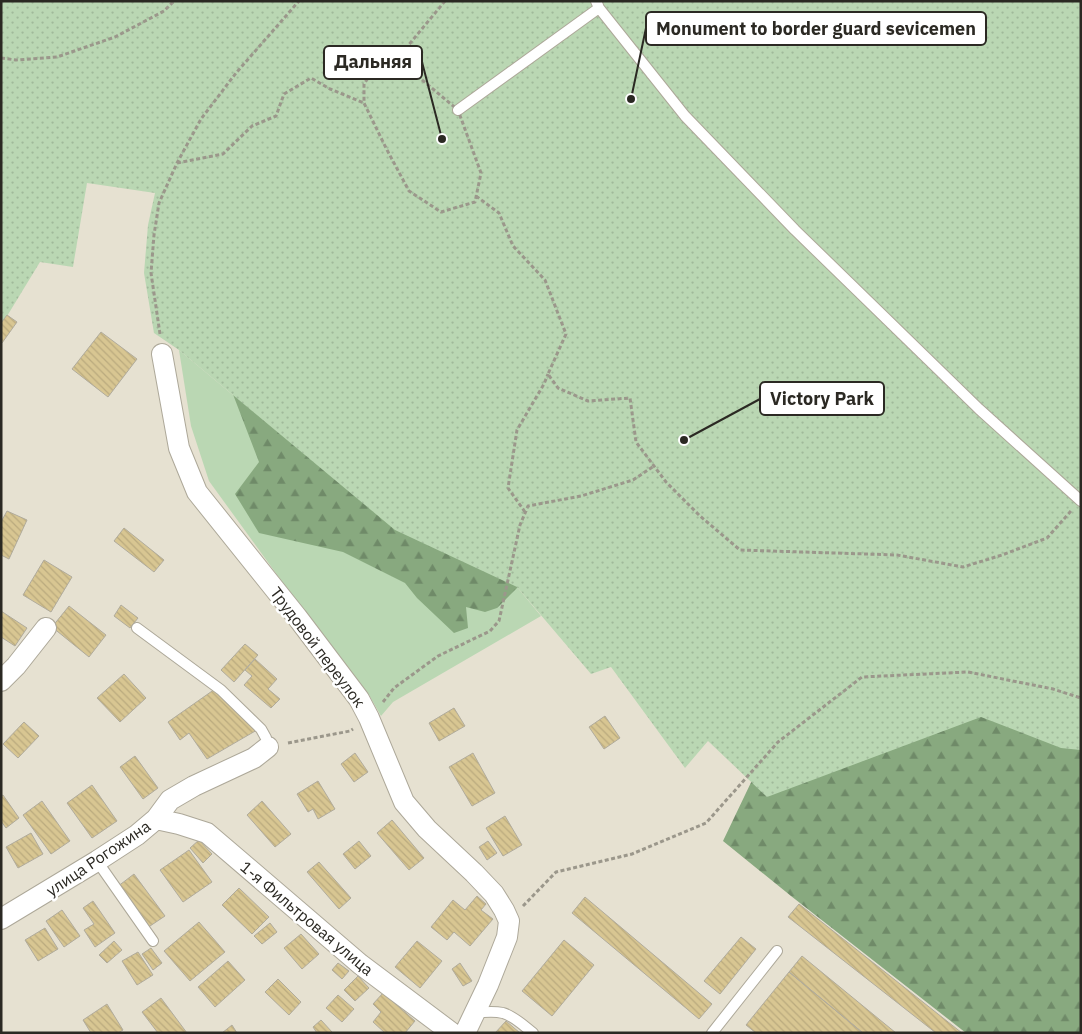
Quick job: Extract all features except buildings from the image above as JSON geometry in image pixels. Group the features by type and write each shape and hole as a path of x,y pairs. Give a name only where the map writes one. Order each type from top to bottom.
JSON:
{"street":[{"name":"Трудовой переулок","path":"162,354 179,448 197,492 297,617 359,699 369,718 404,802 427,829 494,894 509,921"},
{"path":"1,681 16,666 46,628"},
{"name":"улица Рогожина","path":"1,919 97,862 137,835 156,819 170,800 194,786 254,758 268,747"},
{"name":"1-я Фильтровая улица","path":"156,819 207,833 360,964 452,1033"},
{"path":"465,1033 488,985 507,938 509,921"}],"lane":[{"path":"458,110 597,4 684,116 795,230 979,409 1080,500"},
{"path":"137,628 221,690 261,729 268,747"},
{"path":"97,862 153,941"},
{"path":"712,1033 778,951"},
{"path":"474,1013 504,1013 533,1033"}],"path":[{"path":"1,58 16,60 57,57 115,37 164,11 174,1"},
{"path":"162,354 151,273 159,203 201,119 236,73 298,1"},
{"path":"397,59 458,110 481,173 475,202 441,212 409,191 364,103 364,84 376,66 397,59 445,1"},
{"path":"178,163 223,154 252,126 276,116 284,94 311,78 330,89 364,103"},
{"path":"476,196 499,213 512,246 545,280 566,334 544,384 517,430 508,488 525,513"},
{"path":"548,374 558,388 588,401 630,398 636,442 666,482 700,516 740,550 897,555 963,567 1047,538 1080,500"},
{"path":"268,747 350,732 369,718 394,688 438,656 490,631 499,621 520,525 528,506 580,496 633,480 654,466"},
{"path":"509,921 556,872 632,854 706,823 778,742 862,677 968,672 1053,689 1081,698"}],"green space":[{"path":"1,1 1081,1 1081,750 1061,748 981,717 767,797 708,741 685,768 611,667 591,674 517,587 395,530 179,350 154,333 144,273 148,225 155,193 87,183 73,267 40,262 1,326"},
{"path":"214,345 1081,516 1081,1033 966,1033 723,841 756,772 530,575 497,608 485,612 466,607 468,628 454,633 417,598 405,583 343,552 259,533 235,494 259,462"},
{"path":"179,350 395,530 517,587 541,616 393,702 381,716 369,695 304,612 209,481 191,426"}],"place":[{"name":"Monument to border guard sevicemen","path":"631,99"},
{"name":"Дальняя","path":"442,139"},
{"name":"Victory Park","path":"684,440"}]}
